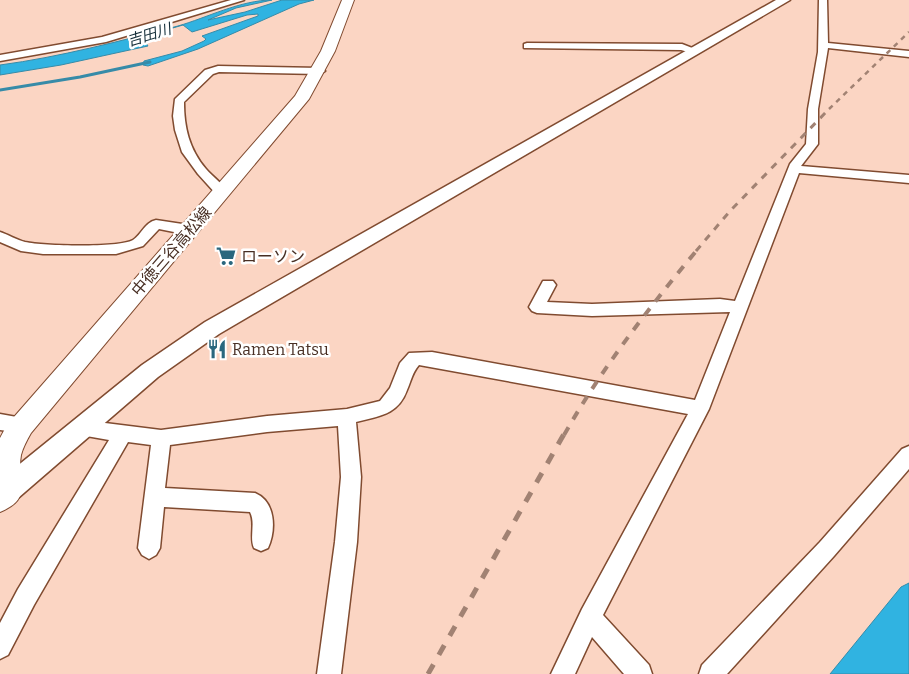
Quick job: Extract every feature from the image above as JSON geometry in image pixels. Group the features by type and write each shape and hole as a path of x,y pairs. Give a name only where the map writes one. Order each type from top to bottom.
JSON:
{"main road":[{"name":"中徳三谷高松線","path":"5,493 8,437 222,192 301,98 320,71 335,41 348,0"}],"street":[{"path":"0,58 103,40 240,0"},
{"path":"5,493 150,371 212,328 784,0"},
{"path":"563,674 590,617 700,409 794,169 812,144 813,109 823,45 823,0"},
{"path":"823,45 909,54"},
{"path":"527,46 682,47 696,51"},
{"path":"222,192 186,151 178,115 179,101 208,72 218,69 320,71"},
{"path":"794,169 909,179"},
{"path":"0,237 21,246 91,250 116,249 138,243 156,224 189,230"},
{"path":"548,285 537,307 592,310 720,305 740,307"},
{"path":"81,428 161,438 267,424 347,417 386,407 398,392 406,368 415,358 460,364 700,409"},
{"path":"329,674 347,524 350,478 347,417"},
{"path":"0,647 26,597 123,433"},
{"path":"149,548 161,438"},
{"path":"711,674 827,549 909,455"},
{"path":"155,497 255,502 263,515 261,542"},
{"path":"590,617 640,674"}],"water":[{"path":"272,0 236,8 208,20 245,12 282,0 314,0 299,4 198,49 148,66 143,65 144,61 182,51 204,41 206,39 202,36 258,16 258,14 247,15 192,32 183,25 142,37 148,46 61,65 0,75 0,65 45,58 112,43 178,26 236,6"},
{"path":"909,583 909,674 830,674 901,587"}],"waterway":[{"path":"0,90 80,77 150,62"}],"railway":[{"path":"829,109 909,32"},
{"path":"696,251 730,211 829,109"},
{"path":"564,435 626,339 697,250"},
{"path":"428,674 564,434"}],"place":[{"name":"ローソン","path":"226,256"},
{"name":"Ramen Tatsu","path":"217,349"}],"water label":[{"name":"吉田川","path":"149,35"}]}
